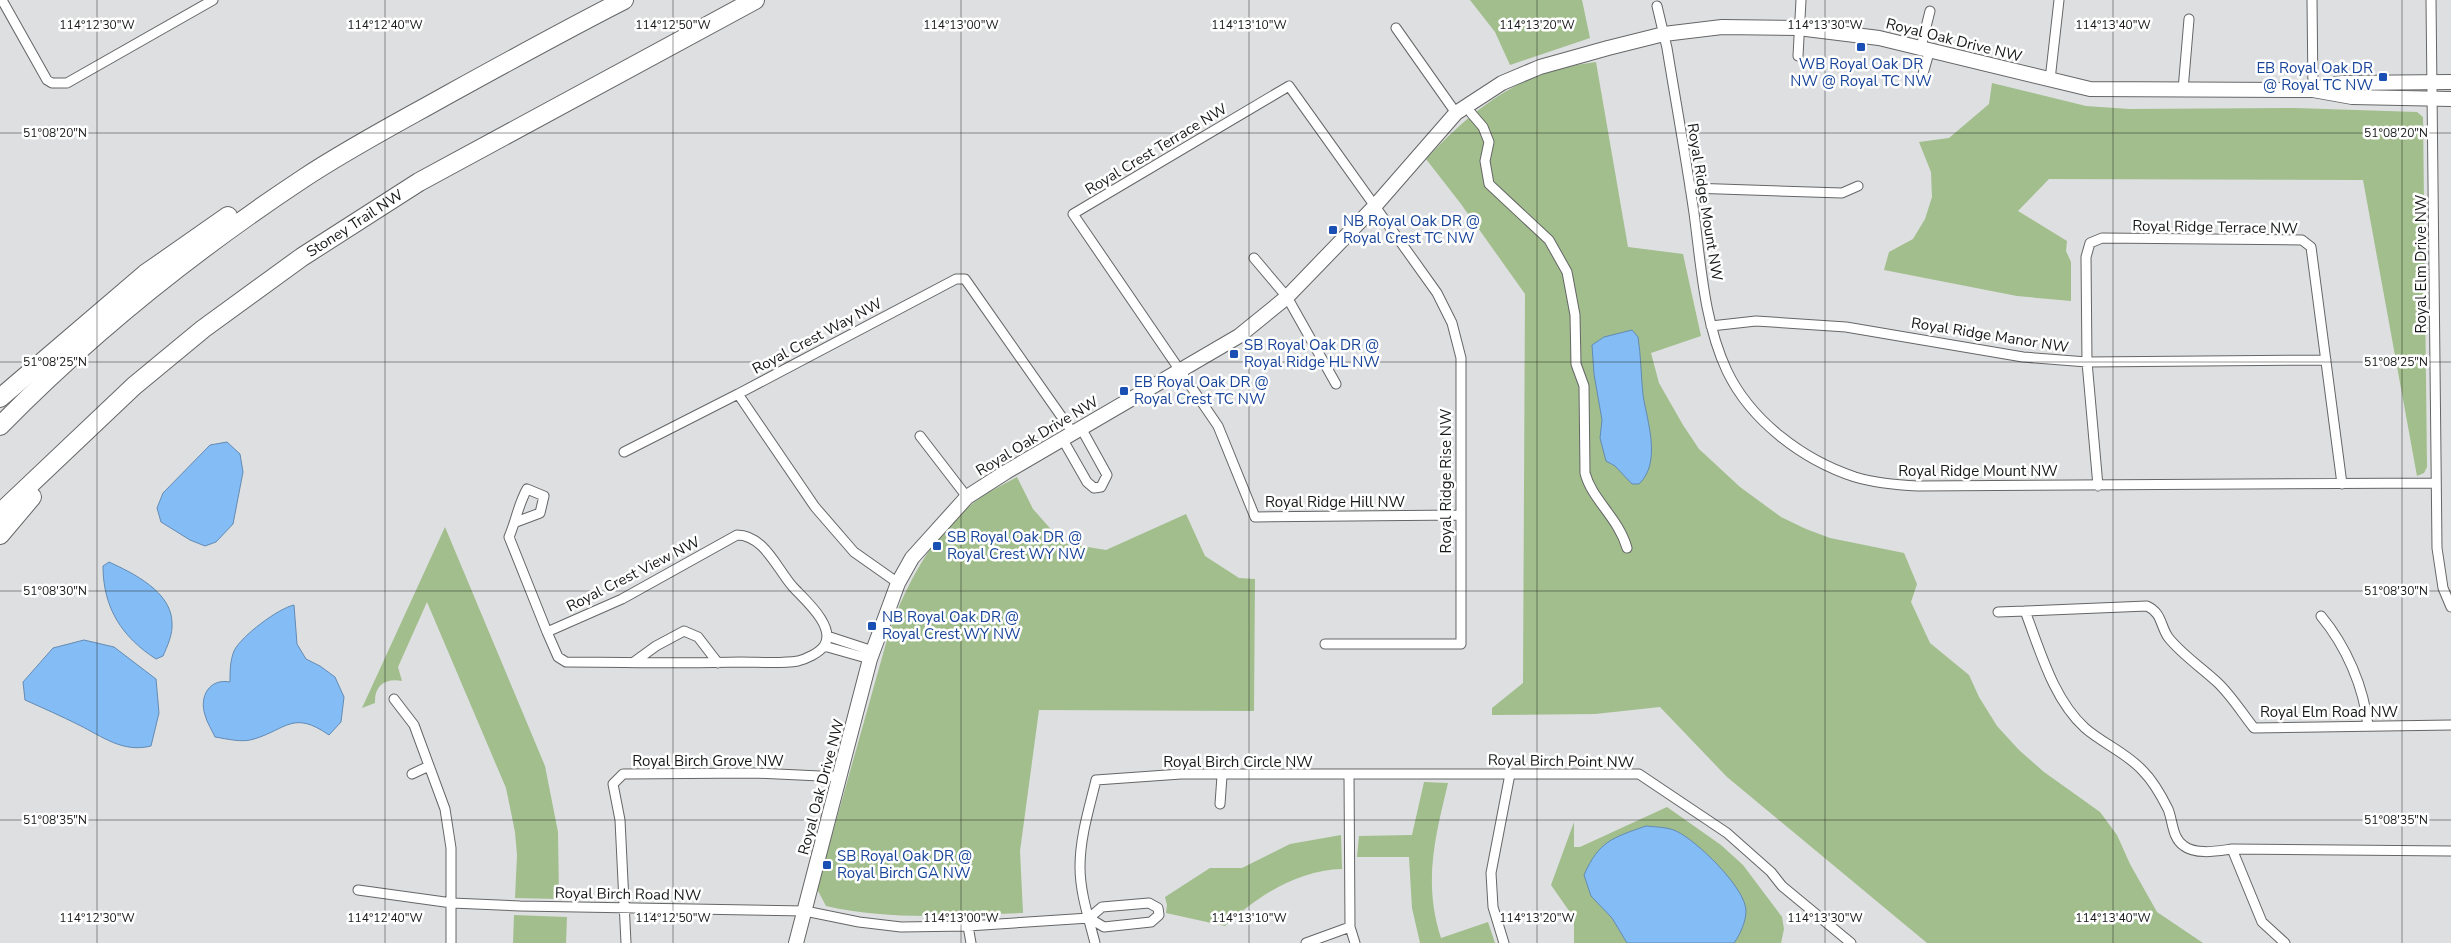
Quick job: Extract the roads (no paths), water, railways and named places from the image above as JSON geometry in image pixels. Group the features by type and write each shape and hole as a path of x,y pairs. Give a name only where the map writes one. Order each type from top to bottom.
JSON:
{"highway":[{"path":"0,426 32,393 145,292 238,223 306,177 391,126 624,0"},
{"name":"Stoney Trail NW","path":"0,513 51,467 134,386 203,329 302,257 419,182 756,0"},
{"path":"0,398 145,274 273,185 306,177"},
{"path":"0,535 37,491 51,467"}],"street":[{"path":"2,0 47,80 60,84 67,83 213,0"},
{"path":"1798,56 1801,0"},
{"path":"2050,80 2059,0"},
{"path":"2312,0 2313,90"},
{"name":"Royal Elm Drive NW","path":"2431,0 2434,82 2437,548 2443,588 2451,607"},
{"name":"Royal Ridge Mount NW","path":"1657,6 1664,34 1712,326 1727,371 1749,406 1778,434 1821,464 1856,477 1891,484 2098,486 2436,483"},
{"path":"1921,81 1930,11"},
{"path":"2183,90 2189,19"},
{"name":"Royal Oak Drive NW","path":"796,943 841,777 871,655 898,583 912,558 967,497 1072,433 1239,336 1287,297 1374,207 1456,113 1502,83 1540,67 1664,34 1722,27 1798,28 1870,37 1925,48 2090,89 2313,90 2352,97 2451,99"},
{"path":"1396,28 1456,113"},
{"name":"Royal Oak Drive NW","path":"2313,90 2342,83 2451,82"},
{"name":"Royal Crest Terrace NW","path":"1181,371 1073,214 1289,86 1374,207"},
{"path":"1471,113 1483,127 1489,142 1485,161 1489,184 1548,240 1567,272 1575,315 1576,364 1584,386 1585,473 1588,483 1622,532 1628,548"},
{"path":"1690,188 1842,193 1858,186"},
{"name":"Royal Ridge Rise NW","path":"1325,644 1461,644 1459,515 1461,358 1452,323 1438,293 1374,207"},
{"name":"Royal Ridge Terrace NW","path":"2098,486 2087,362 2086,257 2090,244 2102,238 2302,240 2311,247 2342,484"},
{"path":"1254,258 1287,297 1336,384"},
{"name":"Royal Crest Way NW","path":"738,394 956,279 965,279 1072,433"},
{"name":"Royal Ridge Manor NW","path":"1712,326 1756,321 1846,327 2023,357 2087,362 2326,360"},
{"name":"Royal Ridge Hill NW","path":"1181,371 1218,426 1255,516 1459,515"},
{"path":"624,452 738,394 815,507 854,552 898,583"},
{"path":"1072,433 1107,476 1101,487 1094,488 1087,482 1072,433"},
{"path":"920,436 967,497"},
{"path":"516,522 509,537 510,543 558,656 566,662 718,663 798,661 813,655 824,646 827,636 871,655"},
{"name":"Royal Crest View NW","path":"547,632 622,599 737,535 746,535 761,545 785,578 821,618 827,636"},
{"name":"Royal Elm Road NW","path":"1998,612 2147,606 2159,614 2165,632 2174,644 2219,684 2254,728 2451,725"},
{"path":"2025,611 2049,673 2069,711 2085,728 2143,770 2168,808 2177,839 2183,846 2192,851 2232,849 2451,851"},
{"path":"2321,616 2336,633 2365,700 2368,726"},
{"path":"633,662 656,646 684,631 698,637 718,663"},
{"path":"824,646 871,655"},
{"path":"394,699 414,725 446,819 451,848 451,943"},
{"path":"412,774 429,766"},
{"name":"Royal Birch Grove NW","path":"626,943 620,820 614,784 623,774 754,773 841,777"},
{"name":"Royal Birch Circle NW","path":"1095,943 1088,918 1080,869 1082,839 1096,780 1181,774 1222,776 1350,775"},
{"path":"1504,943 1493,907 1491,873 1510,774"},
{"name":"Royal Birch Point NW","path":"1350,775 1639,774 1727,833 1771,872 1782,886 1846,942"},
{"path":"1350,775 1350,927 1355,943"},
{"path":"1220,804 1222,776"},
{"path":"2232,849 2262,922 2285,943"},
{"name":"Royal Birch Road NW","path":"358,890 452,903 805,911 859,922 901,927 968,926 1088,918"},
{"path":"1149,903 1158,908 1159,915 1151,922 1104,927 1088,918 1102,907 1149,903"},
{"path":"968,926 970,943"},
{"path":"1306,943 1350,927"}],"water":[{"path":"1632,330 1638,337 1643,395 1651,441 1650,464 1646,475 1639,484 1632,484 1615,466 1606,461 1600,438 1602,420 1594,374 1592,345 1604,337"},
{"path":"227,442 240,454 243,472 233,524 216,542 205,546 190,540 161,522 157,508 163,493 210,445"},
{"path":"109,562 150,585 166,602 170,612 172,632 163,656 156,659 144,650 124,631 117,620 106,595 104,581 103,566"},
{"path":"294,605 297,644 306,659 335,677 344,697 341,722 329,735 307,724 298,723 290,724 245,741 215,737 203,708 207,690 216,683 230,682 230,666 234,651 244,638 279,611"},
{"path":"84,640 114,647 156,679 159,713 151,746 141,748 122,746 25,700 23,682 53,648"},
{"path":"1646,826 1669,829 1685,836 1707,854 1729,878 1744,901 1746,911 1742,928 1734,943 1627,943 1612,918 1591,896 1584,875 1595,855 1615,838"}],"place":[{"name":"WB Royal Oak DR NW @ Royal TC NW","path":"1861,47"},
{"name":"EB Royal Oak DR @ Royal TC NW","path":"2383,77"},
{"name":"NB Royal Oak DR @ Royal Crest TC NW","path":"1333,230"},
{"name":"SB Royal Oak DR @ Royal Ridge HL NW","path":"1234,354"},
{"name":"EB Royal Oak DR @ Royal Crest TC NW","path":"1124,391"},
{"name":"SB Royal Oak DR @ Royal Crest WY NW","path":"937,546"},
{"name":"NB Royal Oak DR @ Royal Crest WY NW","path":"872,626"},
{"name":"SB Royal Oak DR @ Royal Birch GA NW","path":"827,865"}]}
